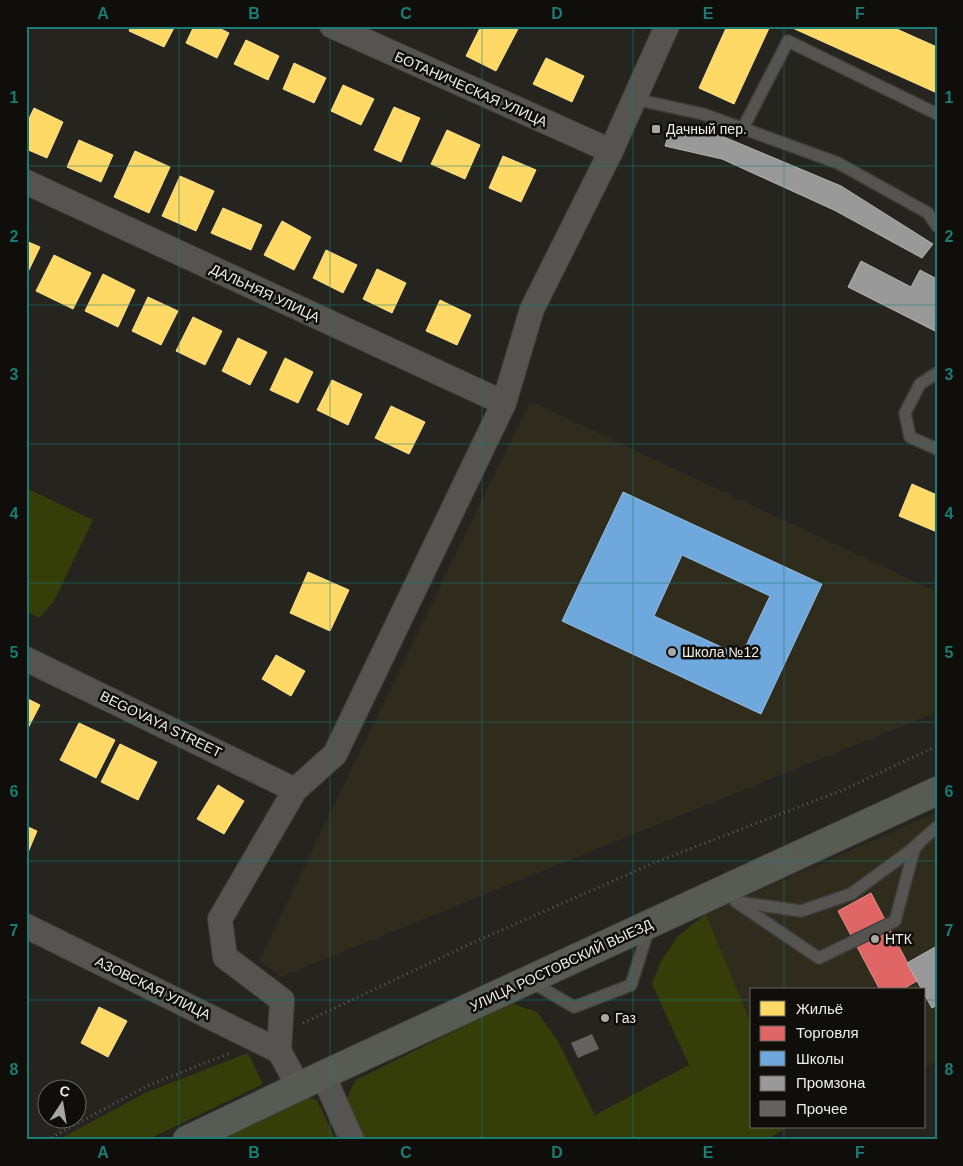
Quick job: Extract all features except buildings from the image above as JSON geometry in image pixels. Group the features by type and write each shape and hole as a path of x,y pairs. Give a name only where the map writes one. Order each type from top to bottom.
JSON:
{"main road":[{"name":"УЛИЦА РОСТОВСКИЙ ВЫЕЗД","path":"187,1140 937,791"}],"street":[{"name":"БОТАНИЧЕСКАЯ УЛИЦА","path":"332,26 610,151"},
{"path":"352,1140 311,1081 273,1042 282,1000 225,957 220,919 295,790 335,754 504,403 532,310 610,151 667,26"},
{"name":"ДАЛЬНЯЯ УЛИЦА","path":"26,182 504,403"},
{"name":"BEGOVAYA STREET","path":"26,658 295,790"},
{"name":"АЗОВСКАЯ УЛИЦА","path":"26,926 273,1042"}],"lane":[{"path":"743,128 788,41 937,114"},
{"path":"634,99 703,114 838,163 928,213 937,226"},
{"path":"937,373 920,384 905,413 910,437 937,449"},
{"path":"707,898 801,911 851,894 937,827"},
{"path":"915,846 937,836"},
{"path":"736,902 819,958 895,921 915,846"},
{"path":"529,980 574,1007 631,984 650,924"}],"path":[{"path":"46,1140 147,1086 273,1042 470,944 647,866 843,790 937,746"}],"shaded area":[{"name":"Школа №12","path":"530,401 937,592 937,712 280,977 259,960"},
{"path":"937,812 937,1062 926,1066 926,988 750,988 750,1021 706,914"}],"green space":[{"path":"26,488 93,520 54,601 39,618 26,611"},
{"path":"706,914 750,1021 750,1128 785,1128 766,1140 361,1140 349,1117 347,1104 351,1089 356,1080 511,1003 537,1012 558,1041 595,1115 689,1065 652,984 661,961 678,936"},
{"path":"248,1053 263,1084 147,1140 58,1140 80,1128 88,1128 88,1124 145,1093"},
{"path":"299,1095 317,1100 336,1140 205,1140"}],"place":[{"name":"Дачный пер.","path":"656,129"},
{"name":"Школа №12","path":"672,652"},
{"name":"НТК","path":"875,939"},
{"name":"Газ","path":"605,1018"}]}
